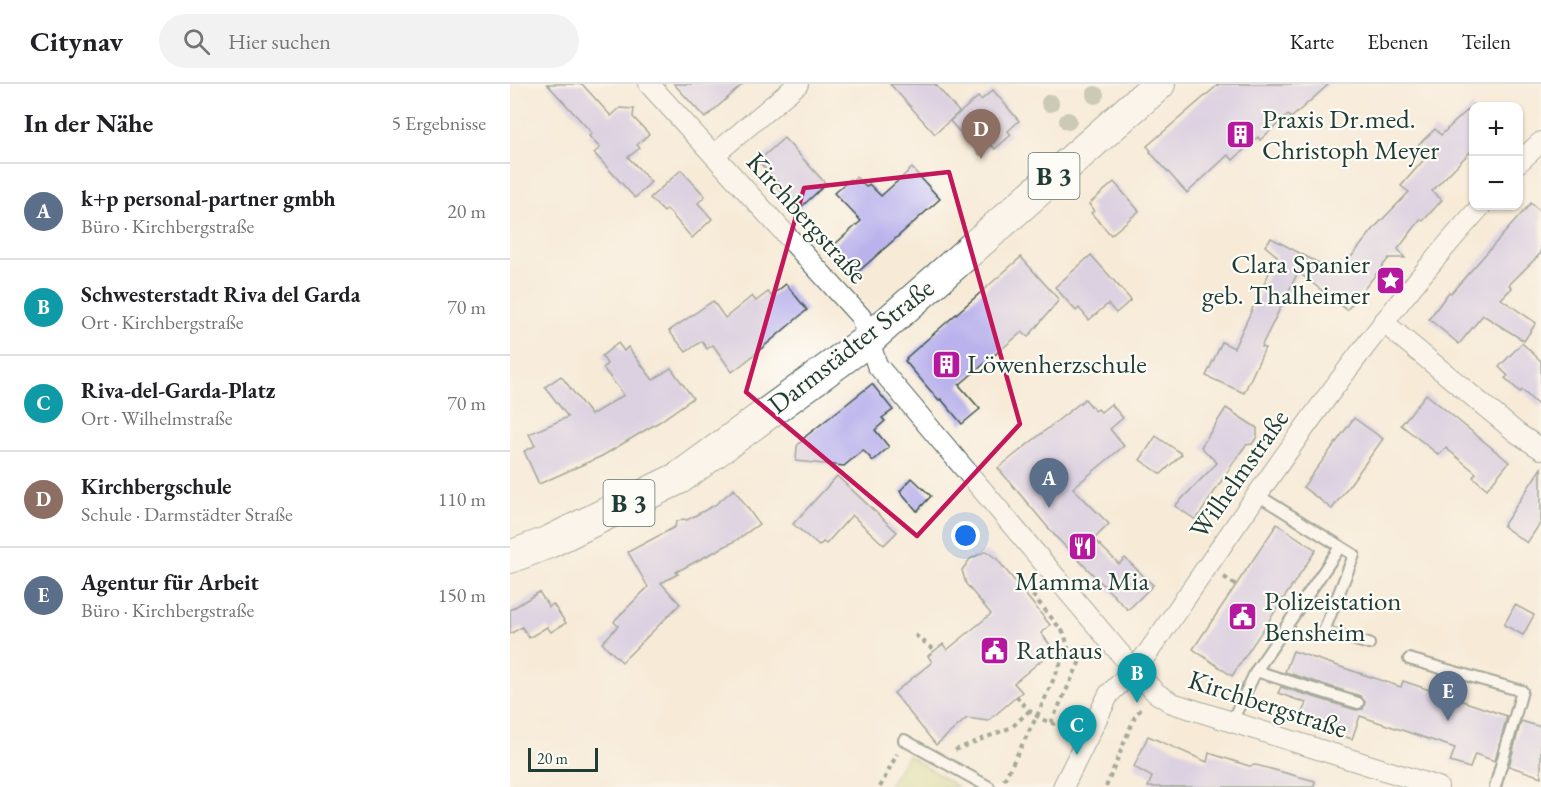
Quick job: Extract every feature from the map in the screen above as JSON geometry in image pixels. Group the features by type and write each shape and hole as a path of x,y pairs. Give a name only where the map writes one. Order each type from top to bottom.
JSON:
{"main road":[{"name":"Darmstädter Straße","path":"510,557 549,542 679,478 868,340 1159,84"}],"street":[{"name":"Kirchbergstraße","path":"649,84 861,317 877,364 1134,670 1156,693 1172,703 1438,787"},
{"path":"714,155 798,84"},
{"path":"1523,159 1541,142"},
{"name":"Wilhelmstraße","path":"1063,787 1109,694 1134,670 1149,651 1256,494 1383,322 1477,210"},
{"path":"1383,322 1517,433 1541,449"}],"lane":[{"path":"1256,494 1354,555 1324,631 1369,644"},
{"path":"1232,721 1256,671 1340,547"},
{"path":"1409,659 1522,692 1495,787"},
{"path":"1256,671 1358,703"},
{"path":"904,740 989,787"}],"path":[{"path":"1001,787 1037,716 1068,647 1064,633 1027,588"},
{"path":"1017,696 1029,711 1050,723 1088,643 1102,631"},
{"path":"915,635 935,650"},
{"path":"1106,787 1135,716 1156,693"},
{"path":"935,758 1012,727 1029,711"},
{"path":"880,787 904,740"}],"highlighted area":[{"path":"949,172 1020,424 917,536 746,392 804,188"}],"green space":[{"path":"908,755 958,787 888,787"}],"building":[{"path":"547,84 582,84 611,116 620,108 634,109 633,117 649,134 637,145 640,148 628,157 651,182 635,198 594,153 600,148 589,136 592,133"},
{"path":"674,84 743,84 705,118"},
{"path":"890,84 935,84 959,112 935,134"},
{"path":"1219,84 1329,84 1291,118 1288,115 1260,140 1258,137 1233,160 1228,155 1187,193 1147,146"},
{"path":"993,90 1019,121 1008,131 1011,135 995,149 991,145 980,155 950,121 978,97 981,100"},
{"path":"1469,109 1469,153 1432,191 1442,200 1423,221 1421,219 1398,249 1405,258 1389,258 1347,310 1298,272 1261,347 1265,348 1244,393 1206,376 1222,342 1234,348 1277,256 1265,246 1271,238 1328,268 1330,265 1339,272 1376,226 1409,192 1401,186 1428,155 1418,145 1435,129 1441,135"},
{"path":"784,138 826,184 798,210 779,189 775,183 777,181 758,161"},
{"path":"912,168 940,199 858,272 834,245 861,221 834,193 850,179 852,181 856,177 866,187 869,184 881,196"},
{"path":"681,170 705,196 698,203 712,219 692,238 667,209 664,212 650,198"},
{"path":"1114,182 1139,211 1111,235 1091,213 1094,211 1089,204"},
{"path":"1531,203 1541,212 1541,253 1509,285 1512,288 1501,299 1536,323 1524,341 1483,315 1459,344 1429,319 1449,292 1451,293"},
{"path":"1091,255 1131,300 1116,313 1108,304 1089,320 1079,308 1076,311 1055,287"},
{"path":"1021,257 1059,300 1028,337 1022,332 959,385 980,409 962,424 905,361 906,358"},
{"path":"786,284 807,310 732,372 713,345 707,349 702,341 686,352 669,331 713,301 725,318 752,296 756,301 768,292 771,296"},
{"path":"618,343 624,351 628,347 653,380 671,368 693,398 659,422 602,456 539,484 524,451 535,446 529,434 568,417 545,387 561,376 591,415 624,395 603,368 607,364 602,356"},
{"path":"1522,343 1541,361 1541,408 1505,378 1508,376 1499,367"},
{"path":"872,384 893,410 882,418 885,421 875,430 889,447 873,461 863,450 844,466 796,461 797,446 806,436"},
{"path":"1426,394 1509,462 1487,489 1473,477 1476,473 1446,448 1439,455 1401,425"},
{"path":"1085,399 1095,411 1098,409 1101,412 1111,404 1123,418 1110,429 1124,446 1073,488 1109,524 1094,539 1119,564 1125,558 1153,585 1128,610 1056,537 998,468"},
{"path":"1226,408 1257,428 1257,437 1252,444 1246,445 1237,457 1196,520 1175,506 1217,463 1201,447"},
{"path":"1354,418 1383,439 1332,509 1303,487"},
{"path":"1156,436 1182,454 1161,474 1140,460"},
{"path":"1541,468 1541,522 1527,543 1503,526"},
{"path":"837,476 897,532 884,545 852,515 826,544 823,542 819,546 793,524"},
{"path":"912,478 931,496 917,511 900,491"},
{"path":"734,489 759,524 735,541 676,572 678,574 661,583 680,604 622,662 602,643 618,626 614,622 616,619 648,587 628,552 675,527 676,522 687,520 715,505"},
{"name":"Polizeistation Bensheim","path":"1277,524 1316,550 1232,676 1193,649"},
{"name":"Rathaus","path":"986,551 997,559 1050,625 1041,633 1054,650 1014,683 1022,692 988,721 967,718 936,745 894,693 932,662 928,656 943,644 947,650 991,614 966,584 962,570 970,559"},
{"path":"539,592 549,607 553,604 566,623 551,632 547,627 529,638 522,627 510,634 510,610"},
{"path":"1515,605 1534,615 1523,635 1504,625"},
{"path":"1293,651 1401,687 1403,681 1507,716 1495,761 1475,754 1470,768 1450,762 1455,748 1360,716 1352,739 1299,721 1306,703 1278,693 1281,687 1356,710 1363,709 1365,702 1360,696 1285,672"},
{"path":"1521,721 1541,727 1541,777 1509,766"},
{"path":"1148,736 1207,762 1209,753 1249,766 1256,765 1315,781 1314,787 1148,787 1152,777 1134,767"}],"place":[{"name":"Praxis Dr.med. Christoph Meyer","path":"1241,135"},
{"name":"Kirchbergschule","path":"981,159"},
{"name":"Clara Spanier geb. Thalheimer","path":"1391,280"},
{"name":"Löwenherzschule","path":"946,364"},
{"name":"k+p personal-partner gmbh","path":"1049,508"},
{"name":"Mamma Mia","path":"1082,546"},
{"name":"Polizeistation Bensheim","path":"1243,617"},
{"name":"Rathaus","path":"995,650"},
{"name":"Schwesterstadt Riva del Garda","path":"1137,703"},
{"name":"Agentur für Arbeit","path":"1448,721"},
{"name":"Riva-del-Garda-Platz","path":"1077,755"}]}
